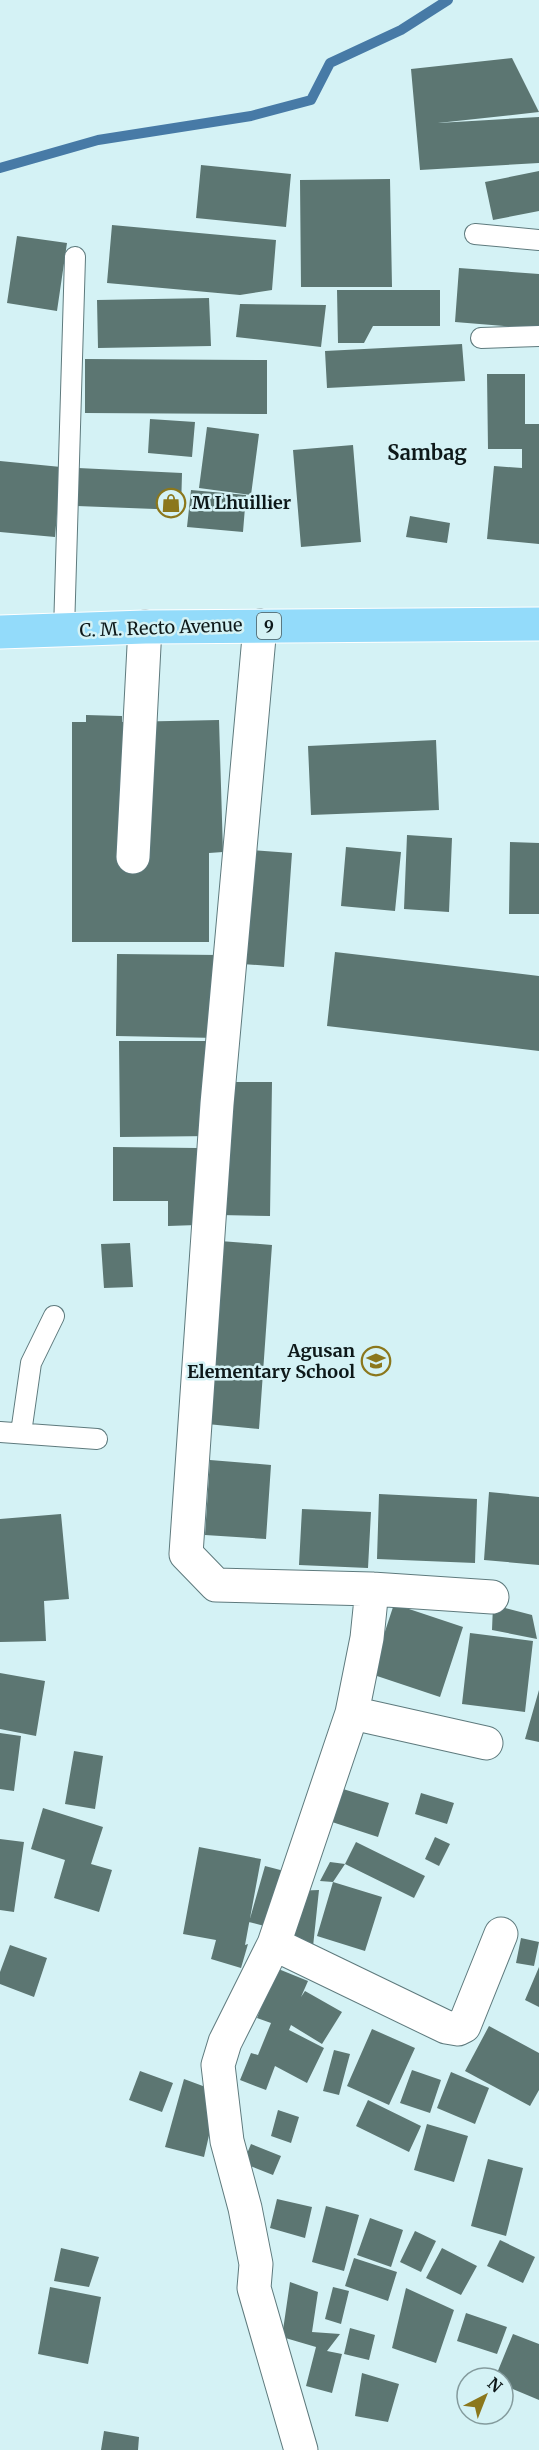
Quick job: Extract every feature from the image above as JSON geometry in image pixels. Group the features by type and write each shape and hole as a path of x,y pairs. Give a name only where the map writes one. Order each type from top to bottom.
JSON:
{"highway":[{"name":"C. M. Recto Avenue","path":"0,632 145,627 539,624"}],"street":[{"path":"260,626 217,1104 186,1554 216,1585 372,1589 492,1597"},
{"path":"133,857 145,627"},
{"path":"300,2450 254,2288 256,2264 245,2208 227,2141 218,2065 225,2042 274,1944 352,1713 367,1638 372,1589"},
{"path":"352,1713 486,1743"},
{"path":"274,1944 446,2027 458,2029 464,2026 501,1934"}],"lane":[{"path":"475,234 539,240"},
{"path":"64,631 75,256"},
{"path":"481,338 539,336"},
{"path":"21,1433 31,1363 54,1316"},
{"path":"0,1432 97,1439"}],"building":[{"path":"512,58 539,112 438,123 539,117 539,163 420,170 411,69"},
{"path":"201,165 291,174 286,227 196,218"},
{"path":"539,171 539,211 493,220 485,182"},
{"path":"390,179 392,287 301,287 300,180"},
{"path":"112,225 276,240 272,290 240,295 107,283"},
{"path":"17,236 67,243 57,311 7,303"},
{"path":"459,268 539,274 539,329 455,322"},
{"path":"337,290 440,290 440,326 373,326 364,343 338,343"},
{"path":"209,298 211,346 98,348 97,300"},
{"path":"240,304 326,305 321,347 236,337"},
{"path":"462,344 465,381 327,388 325,351"},
{"path":"85,359 267,360 267,414 85,413"},
{"path":"487,374 525,374 525,424 539,424 539,544 487,539 494,466 522,468 522,449 488,449"},
{"path":"150,419 195,422 192,457 148,453"},
{"path":"207,427 259,434 251,495 199,488"},
{"path":"353,445 361,542 301,547 293,450"},
{"path":"0,461 61,467 55,537 0,532"},
{"path":"78,468 182,473 181,510 77,506"},
{"path":"191,490 246,495 243,532 187,527"},
{"path":"410,516 450,523 447,543 406,537"},
{"path":"86,715 122,716 122,722 219,720 223,852 209,853 209,942 72,942 72,722 86,722"},
{"path":"436,740 439,810 311,815 308,746"},
{"path":"407,835 452,838 449,912 404,909"},
{"path":"510,842 539,843 539,914 509,914"},
{"path":"346,847 401,852 395,911 341,906"},
{"path":"250,850 292,853 284,967 242,964"},
{"path":"335,952 539,976 539,1051 327,1026"},
{"path":"117,954 219,955 218,1038 116,1036"},
{"path":"119,1041 213,1041 214,1136 120,1137"},
{"path":"222,1082 272,1082 270,1216 220,1215"},
{"path":"113,1147 197,1148 197,1225 168,1226 168,1201 113,1201"},
{"path":"220,1241 272,1245 259,1429 207,1424"},
{"path":"130,1243 133,1287 104,1288 101,1244"},
{"path":"210,1460 271,1465 266,1539 205,1535"},
{"path":"489,1492 539,1497 539,1565 484,1560"},
{"path":"379,1494 477,1499 475,1563 377,1559"},
{"path":"302,1509 371,1512 368,1568 299,1565"},
{"path":"61,1514 69,1599 44,1601 46,1641 0,1642 0,1519"},
{"path":"394,1604 463,1627 440,1697 371,1674"},
{"path":"493,1605 532,1615 537,1639 492,1630"},
{"path":"470,1633 533,1641 525,1712 462,1704"},
{"path":"0,1673 45,1681 36,1736 0,1729"},
{"path":"539,1690 539,1742 525,1739"},
{"path":"0,1733 21,1736 14,1791 0,1789"},
{"path":"74,1751 103,1756 95,1809 65,1804"},
{"path":"343,1789 389,1803 378,1837 332,1822"},
{"path":"421,1793 454,1803 447,1824 415,1814"},
{"path":"43,1808 103,1827 91,1864 112,1870 99,1912 54,1898 65,1860 31,1849"},
{"path":"435,1837 450,1844 439,1866 425,1859"},
{"path":"0,1839 24,1842 14,1912 0,1910"},
{"path":"356,1842 425,1876 414,1898 345,1864"},
{"path":"199,1847 261,1859 245,1945 248,1944 241,1968 211,1959 216,1940 183,1934"},
{"path":"330,1862 345,1864 333,1882 320,1881"},
{"path":"265,1866 288,1872 272,1928 249,1922"},
{"path":"333,1882 382,1897 365,1951 317,1936"},
{"path":"319,1890 312,1956 292,1951 292,1891"},
{"path":"521,1938 539,1942 534,1966 516,1963"},
{"path":"10,1945 47,1958 34,1997 0,1984 0,1972"},
{"path":"539,1967 539,2007 525,2000"},
{"path":"276,1968 308,1981 301,1997 305,1991 342,2012 322,2044 291,2025 289,2030 324,2048 307,2083 275,2066 266,2090 240,2080 251,2053 258,2055 271,2023 257,2018"},
{"path":"489,2026 539,2053 539,2090 530,2106 465,2071"},
{"path":"372,2029 415,2048 389,2105 347,2086"},
{"path":"334,2050 350,2054 339,2095 323,2091"},
{"path":"412,2070 441,2080 430,2113 400,2103"},
{"path":"140,2071 173,2083 162,2112 129,2100"},
{"path":"451,2072 489,2088 475,2124 437,2108"},
{"path":"184,2079 219,2092 204,2157 165,2147"},
{"path":"368,2100 421,2126 409,2152 356,2126"},
{"path":"278,2110 299,2117 291,2143 271,2136"},
{"path":"427,2124 468,2136 454,2182 414,2170"},
{"path":"251,2144 281,2156 273,2175 243,2163"},
{"path":"488,2159 523,2168 506,2236 471,2226"},
{"path":"277,2199 312,2207 305,2238 270,2228"},
{"path":"326,2206 359,2215 344,2271 312,2262"},
{"path":"370,2218 403,2230 391,2267 357,2255"},
{"path":"415,2231 436,2241 421,2272 400,2262"},
{"path":"500,2240 535,2257 523,2283 487,2266"},
{"path":"61,2248 99,2257 89,2287 54,2281"},
{"path":"442,2248 477,2266 461,2295 426,2278"},
{"path":"354,2258 397,2272 388,2301 345,2286"},
{"path":"290,2282 318,2292 312,2332 340,2334 327,2351 342,2354 332,2393 306,2386 316,2347 282,2337"},
{"path":"50,2287 101,2297 88,2364 38,2354"},
{"path":"333,2287 349,2291 341,2324 325,2319"},
{"path":"406,2288 454,2310 436,2363 392,2348"},
{"path":"466,2313 507,2327 497,2354 457,2341"},
{"path":"350,2328 375,2335 369,2360 344,2354"},
{"path":"513,2334 539,2344 539,2400 515,2390 515,2366 500,2366"},
{"path":"362,2373 399,2384 388,2422 355,2416"},
{"path":"104,2431 139,2437 138,2450 101,2450"}],"waterway":[{"path":"0,168 98,140 251,116 311,100 330,63 401,30 448,0"}],"place":[{"name":"M Lhuillier","path":"171,503"},
{"name":"Agusan Elementary School","path":"376,1361"}],"district":[{"name":"Sambag","path":"427,453"}]}
